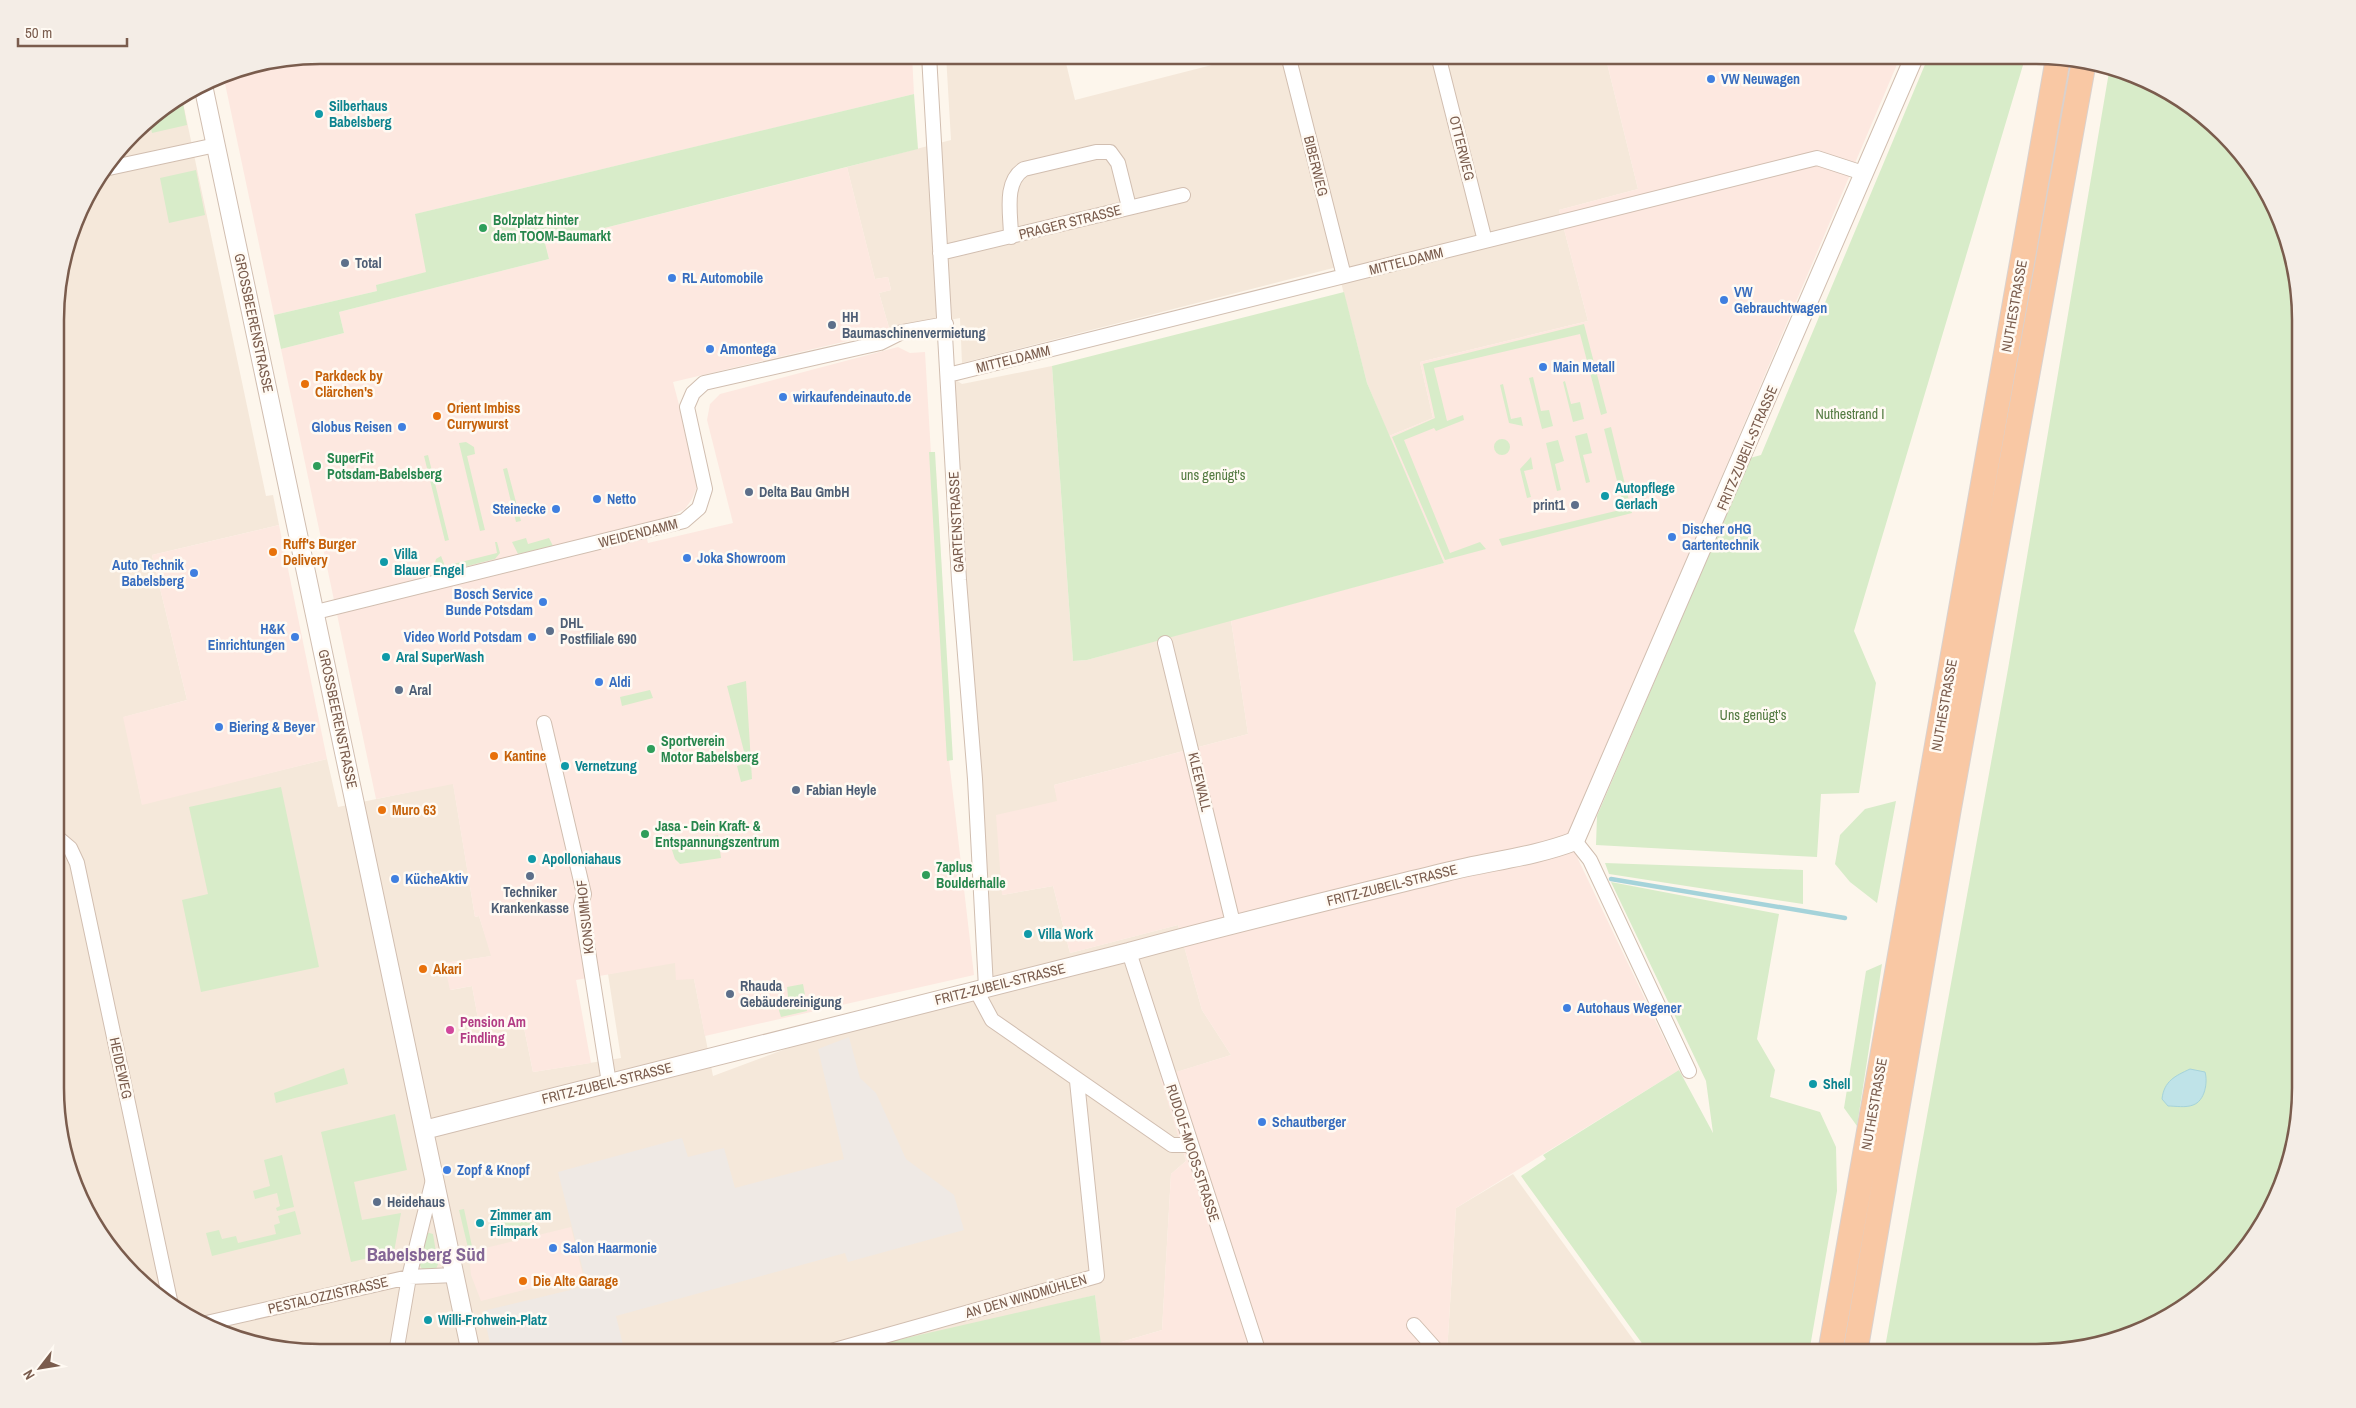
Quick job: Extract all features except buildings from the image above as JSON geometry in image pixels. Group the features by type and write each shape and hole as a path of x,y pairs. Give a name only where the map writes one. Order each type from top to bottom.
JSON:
{"highway":[{"name":"NUTHESTRASSE","path":"1831,1344 2057,64"},
{"name":"NUTHESTRASSE","path":"1856,1344 1947,818 2083,68"}],"street":[{"name":"GARTENSTRASSE","path":"930,64 946,324 981,989"},
{"name":"BIBERWEG","path":"1290,64 1344,276"},
{"name":"OTTERWEG","path":"1440,64 1485,241"},
{"name":"FRITZ-ZUBEIL-STRASSE","path":"424,1130 1129,952 1233,923 1468,866 1556,848 1575,841 1727,495 1911,64"},
{"name":"GROSSBEERENSTRASSE","path":"204,91 316,612 469,1344"},
{"path":"115,167 216,145"},
{"name":"PRAGER STRASSE","path":"1011,237 1013,179 1024,169 1096,152 1110,152 1118,163 1129,207"},
{"name":"MITTELDAMM","path":"948,375 1817,158 1863,173"},
{"name":"PRAGER STRASSE","path":"940,253 1183,195"},
{"name":"WEIDENDAMM","path":"316,612 684,521 699,508 706,489 687,407 693,393 704,382 880,343 902,332 946,324"},
{"name":"KLEEWALL","path":"1165,642 1233,923"},
{"name":"KONSUMHOF","path":"544,723 584,894 581,906 609,1083"},
{"path":"1575,841 1590,860 1689,1071"},
{"name":"HEIDEWEG","path":"64,843 70,848 77,863 169,1294"},
{"name":"RUDOLF-MOOS-STRASSE","path":"1129,952 1256,1344"},
{"path":"981,989 992,1020 1077,1081 1172,1145 1190,1145"},
{"name":"AN DEN WINDMÜHLEN","path":"856,1344 1097,1276 1077,1081"},
{"path":"398,1344 409,1276 434,1176"},
{"name":"PESTALOZZISTRASSE","path":"214,1321 409,1276 455,1275"},
{"path":"1414,1325 1431,1344"}],"shaded area":[{"path":"303,64 912,64 914,94 416,214 427,272 377,285 377,291 274,315 225,82 254,72"},
{"path":"947,64 1066,64 1075,100 1216,64 1607,64 1638,189 1559,210 1588,321 1420,362 1433,418 1389,436 1367,383 1337,267 962,363 960,318 890,331 879,293 891,290 888,277 875,279 847,167 951,140"},
{"path":"1607,64 1897,64 1572,828 1578,859 1679,1070 1456,1208 1448,1344 1114,1344 1162,1330 1171,1174 1186,1161 1160,1077 1231,1055 1202,1010 1178,925 1070,953 1053,886 1002,895 996,815 1057,801 1054,785 1248,734 1231,620 1444,563 1389,436 1433,418 1420,362 1588,321 1559,210 1638,189"},
{"path":"183,104 266,496 273,495 279,525 152,555 187,700 124,717 142,804 327,759 338,807 453,783 475,917 479,916 492,956 445,963 451,990 472,986 479,1024 523,1023 533,1072 621,1058 608,974 675,962 694,979 713,1076 877,1015 986,988 948,375 962,384 1052,366 1073,661 1087,660 1231,620 1248,734 1054,785 1058,801 1002,895 1053,886 1070,953 1178,925 1202,1010 1231,1055 1161,1077 1186,1161 1171,1174 1162,1330 1115,1344 1101,1344 1095,1295 907,1344 303,1344 254,1336 207,1318 164,1291 127,1257 98,1216 83,1186 72,1154 64,1105 64,303 72,254 90,207 117,164 151,127"},
{"path":"847,167 875,279 888,277 891,290 879,293 890,331 673,382 697,473 697,487 685,509 671,516 643,524 648,543 733,523 707,420 710,404 720,394 898,347 910,353 925,352 932,471 936,470 945,630 941,631 949,760 974,975 705,1036 694,979 676,980 675,963 576,980 591,1063 533,1072 523,1023 488,1030 487,1023 479,1024 472,986 450,990 444,963 491,956 479,916 475,917 453,784 376,799 281,349 344,333 339,312 549,259 545,243"},
{"path":"279,525 327,759 142,805 123,717 187,700 152,555"},
{"path":"849,1037 860,1078 876,1093 906,1159 954,1195 964,1230 848,1262 845,1253 616,1316 623,1344 490,1344 483,1311 587,1286 558,1172 682,1138 688,1157 724,1148 735,1188 844,1159 818,1049"},
{"path":"1513,1174 1636,1344 1448,1344 1456,1208"},
{"path":"571,1227 583,1275 481,1301 471,1275 469,1252"}],"green space":[{"path":"1925,64 2023,64 1854,631 1876,683 1859,793 1821,794 1817,857 1596,845 1597,816 1750,458 1761,455"},
{"path":"2109,74 2134,83 2164,98 2205,127 2229,151 2258,192 2273,222 2284,254 2290,286 2292,303 2292,1105 2290,1122 2284,1154 2273,1186 2249,1230 2229,1257 2205,1281 2164,1310 2118,1331 2070,1342 2053,1344 1886,1344 2008,669"},
{"path":"914,94 918,149 545,243 549,259 339,312 344,333 281,349 274,315 377,291 376,285 426,272 415,214"},
{"path":"183,104 187,125 152,133 151,127"},
{"path":"196,170 205,215 169,223 160,178"},
{"name":"uns genügt's","path":"1344,292 1367,383 1444,563 1087,660 1073,661 1052,366"},
{"path":"1584,324 1607,413 1601,415 1580,334 1434,368 1447,421 1463,415 1464,420 1436,431 1434,428 1404,440 1450,553 1480,542 1486,549 1445,560 1392,437 1435,418 1423,364"},
{"path":"1533,377 1541,411 1549,410 1553,426 1542,429 1529,378"},
{"path":"1565,381 1571,404 1580,402 1584,419 1573,422 1563,382"},
{"path":"1503,384 1511,419 1521,417 1523,426 1509,423 1500,385"},
{"path":"1611,427 1632,513 1502,546 1499,539 1624,509 1604,429"},
{"path":"1587,433 1592,453 1583,455 1590,482 1586,483 1575,436"},
{"path":"1499,439 1505,439 1510,444 1508,453 1499,455 1494,450 1494,444"},
{"path":"1558,440 1564,461 1555,464 1561,490 1557,491 1546,443"},
{"path":"466,442 474,447 475,454 467,456 485,530 480,531 459,443"},
{"path":"929,452 935,452 953,760 947,761"},
{"path":"428,455 449,540 445,541 424,456"},
{"path":"1531,457 1533,469 1524,471 1531,497 1527,498 1520,469"},
{"path":"507,468 521,521 516,522 503,469"},
{"path":"526,538 528,544 549,538 553,546 518,554 512,542"},
{"path":"495,542 497,542 500,553 495,559 444,572 436,570 434,567 436,559 441,556 445,566 497,553"},
{"path":"746,681 752,779 741,782 737,766 747,763 727,686"},
{"path":"650,690 653,698 622,706 620,697"},
{"path":"281,787 319,967 201,992 182,900 208,894 189,807"},
{"path":"1896,801 1877,903 1850,882 1835,864 1840,835 1865,809"},
{"path":"718,835 721,858 680,864 675,859 671,847"},
{"path":"1605,863 1803,870 1803,904 1609,874"},
{"path":"1611,882 1779,914 1757,1039 1775,1070 1770,1097 1820,1112 1836,1147 1837,1191 1811,1344 1642,1344 1521,1176 1546,1159 1543,1155 1679,1070 1713,1133 1706,1081"},
{"path":"1882,964 1857,1126 1844,1108 1866,971"},
{"path":"803,984 805,995 796,997 799,1007 806,1006 807,1011 781,1017 778,1007 789,1005 787,987"},
{"path":"344,1068 348,1084 276,1103 274,1093"},
{"path":"395,1114 407,1170 354,1182 362,1220 401,1213 394,1252 351,1262 321,1132"},
{"path":"282,1155 294,1207 277,1211 276,1208 280,1206 277,1193 255,1199 253,1191 270,1186 264,1160"},
{"path":"464,1209 473,1251 469,1252 459,1210"},
{"path":"295,1211 301,1234 212,1256 206,1233 219,1230 222,1239 236,1236 238,1243 276,1234 274,1225 280,1223 278,1216"},
{"path":"509,1214 536,1224 503,1232 500,1217"},
{"path":"426,1232 433,1234 438,1264 436,1269 422,1269 419,1264"},
{"path":"1095,1295 1101,1344 880,1344"}],"water":[{"path":"2190,1069 2205,1072 2206,1086 2203,1095 2197,1103 2190,1106 2168,1106 2162,1099 2165,1088 2171,1080"}],"waterway":[{"path":"1611,879 1845,918"}],"place":[{"name":"VW Neuwagen","path":"1711,79"},
{"name":"Silberhaus Babelsberg","path":"319,114"},
{"name":"Bolzplatz hinter dem TOOM-Baumarkt","path":"483,228"},
{"name":"Total","path":"345,263"},
{"name":"RL Automobile","path":"672,278"},
{"name":"VW Gebrauchtwagen","path":"1724,300"},
{"name":"HH Baumaschinenvermietung","path":"832,325"},
{"name":"Amontega","path":"710,349"},
{"name":"Main Metall","path":"1543,367"},
{"name":"Parkdeck by Clärchen's","path":"305,384"},
{"name":"wirkaufendeinauto.de","path":"783,397"},
{"name":"Orient Imbiss Currywurst","path":"437,416"},
{"name":"Globus Reisen","path":"402,427"},
{"name":"SuperFit Potsdam-Babelsberg","path":"317,466"},
{"name":"Delta Bau GmbH","path":"749,492"},
{"name":"Autopflege Gerlach","path":"1605,496"},
{"name":"Netto","path":"597,499"},
{"name":"print1","path":"1575,505"},
{"name":"Steinecke","path":"556,509"},
{"name":"Discher oHG Gartentechnik","path":"1672,537"},
{"name":"Ruff's Burger Delivery","path":"273,552"},
{"name":"Joka Showroom","path":"687,558"},
{"name":"Villa Blauer Engel","path":"384,562"},
{"name":"Auto Technik Babelsberg","path":"194,573"},
{"name":"Bosch Service Bunde Potsdam","path":"543,602"},
{"name":"DHL Postfiliale 690","path":"550,631"},
{"name":"H&K Einrichtungen","path":"295,637"},
{"name":"Video World Potsdam","path":"532,637"},
{"name":"Aral SuperWash","path":"386,657"},
{"name":"Aldi","path":"599,682"},
{"name":"Aral","path":"399,690"},
{"name":"Biering & Beyer","path":"219,727"},
{"name":"Sportverein Motor Babelsberg","path":"651,749"},
{"name":"Kantine","path":"494,756"},
{"name":"Vernetzung","path":"565,766"},
{"name":"Fabian Heyle","path":"796,790"},
{"name":"Muro 63","path":"382,810"},
{"name":"Jasa - Dein Kraft- & Entspannungszentrum","path":"645,834"},
{"name":"Apolloniahaus","path":"532,859"},
{"name":"7aplus Boulderhalle","path":"926,875"},
{"name":"Techniker Krankenkasse","path":"530,876"},
{"name":"KücheAktiv","path":"395,879"},
{"name":"Villa Work","path":"1028,934"},
{"name":"Akari","path":"423,969"},
{"name":"Rhauda Gebäudereinigung","path":"730,994"},
{"name":"Autohaus Wegener","path":"1567,1008"},
{"name":"Pension Am Findling","path":"450,1030"},
{"name":"Shell","path":"1813,1084"},
{"name":"Schautberger","path":"1262,1122"},
{"name":"Zopf & Knopf","path":"447,1170"},
{"name":"Heidehaus","path":"377,1202"},
{"name":"Zimmer am Filmpark","path":"480,1223"},
{"name":"Salon Haarmonie","path":"553,1248"},
{"name":"Die Alte Garage","path":"523,1281"},
{"name":"Willi-Frohwein-Platz","path":"428,1320"}],"district":[{"name":"Babelsberg Süd","path":"426,1254"}],"park label":[{"name":"Nuthestrand I","path":"1850,414"},
{"name":"Uns genügt’s","path":"1753,715"}]}
